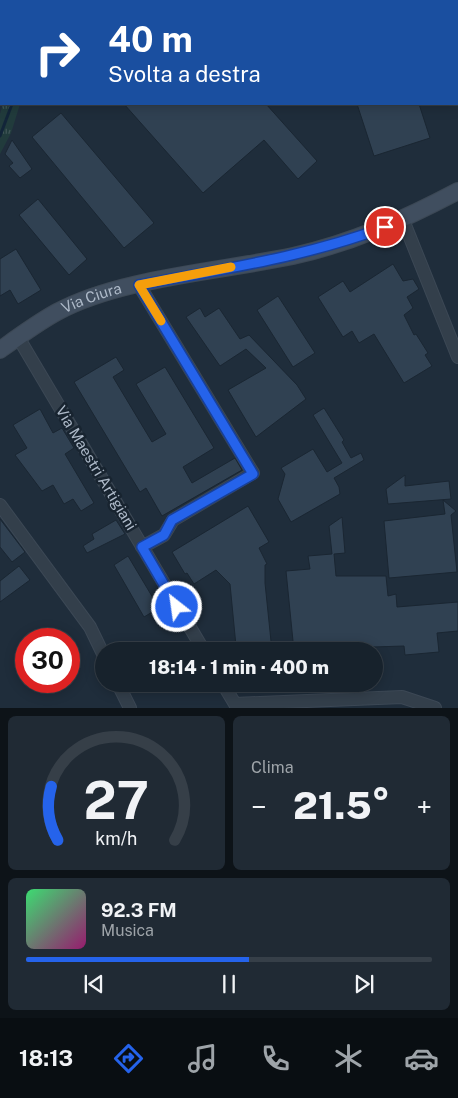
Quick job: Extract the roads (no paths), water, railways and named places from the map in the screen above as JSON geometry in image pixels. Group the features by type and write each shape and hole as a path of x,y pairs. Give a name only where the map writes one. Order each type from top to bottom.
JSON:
{"main road":[{"name":"Via Ciura","path":"0,350 58,312 100,295 139,285 294,256 350,240 403,220 458,191"}],"street":[{"path":"403,220 458,357"},
{"path":"139,285 253,474 172,520 164,535 142,547"},
{"name":"Via Maestri Artigiani","path":"18,337 199,642"},
{"path":"0,505 90,628 97,642"},
{"path":"122,692 130,708"},
{"path":"228,692 235,704 402,697 435,708"}],"waterway":[{"path":"0,136 12,105"}]}
